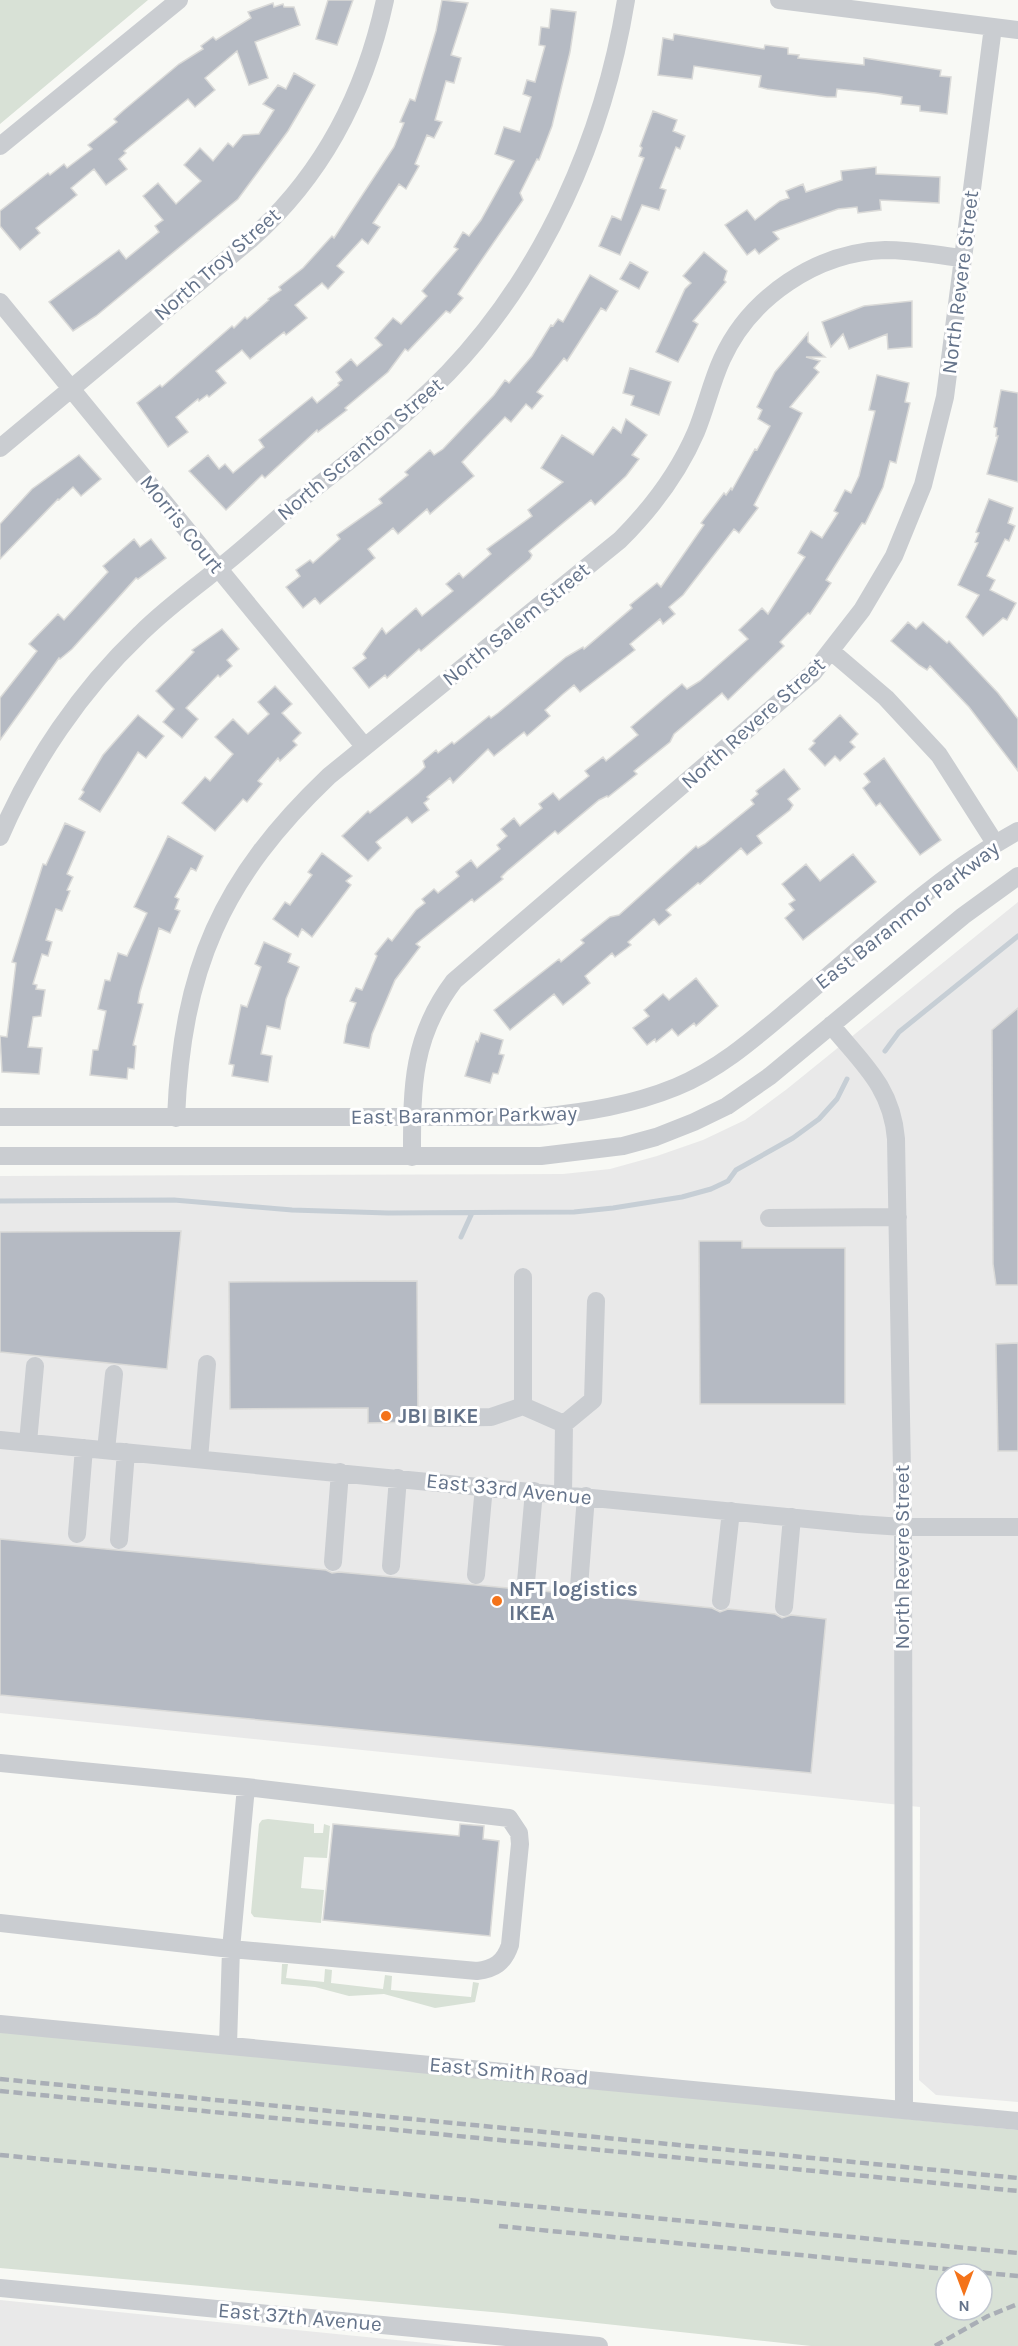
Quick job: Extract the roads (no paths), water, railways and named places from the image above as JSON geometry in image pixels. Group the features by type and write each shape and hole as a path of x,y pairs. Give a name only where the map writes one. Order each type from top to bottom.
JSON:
{"street":[{"path":"0,146 179,0"},
{"name":"North Troy Street","path":"0,448 269,224 308,178 331,145 359,90 372,53 385,0"},
{"name":"North Scranton Street","path":"0,837 32,773 88,692 137,636 399,419 447,374 501,309 546,235 591,137 615,59 626,0"},
{"path":"779,0 1018,30"},
{"name":"North Revere Street","path":"412,1157 413,1080 421,1041 439,1001 454,981 813,673 862,610 894,556 923,485 945,397 993,27"},
{"name":"North Salem Street","path":"176,1118 177,1078 191,991 220,916 247,869 266,842 310,794 364,746 620,540 644,515 682,461 731,342 752,312 767,298 796,277 844,256 884,250 962,258"},
{"name":"Morris Court","path":"0,302 364,746"},
{"path":"831,651 886,698 939,755 995,843"},
{"name":"East Baranmor Parkway","path":"0,1117 539,1117 615,1107 678,1086 707,1072 743,1047 938,885 995,843 1018,831"},
{"name":"East Baranmor Parkway","path":"0,1156 541,1156 623,1146 656,1137 694,1122 734,1101 770,1076 963,915 1018,876"},
{"name":"North Revere Street","path":"831,1025 878,1082 890,1103 896,1139 903,1527 904,2110"},
{"path":"769,1218 898,1217"},
{"path":"523,1277 523,1406"},
{"path":"564,1424 593,1400 596,1301"},
{"path":"199,1459 207,1364"},
{"path":"28,1442 35,1366"},
{"path":"106,1450 114,1374"},
{"path":"431,1418 491,1417 523,1406 564,1424"},
{"path":"564,1424 564,1494"},
{"name":"East 33rd Avenue","path":"0,1440 903,1527 1018,1527"},
{"path":"77,1534 84,1448"},
{"path":"119,1540 126,1452"},
{"path":"333,1562 340,1472"},
{"path":"391,1566 398,1478"},
{"path":"476,1575 484,1486"},
{"path":"526,1582 534,1491"},
{"path":"579,1587 586,1496"},
{"path":"721,1601 731,1511"},
{"path":"784,1607 792,1517"},
{"path":"0,1763 501,1815 515,1824 520,1844 510,1945 503,1960 488,1970 477,1971 231,1949 0,1923"},
{"path":"228,2045 231,1949 246,1787"},
{"name":"East Smith Road","path":"0,2024 1018,2121"},
{"name":"East 37th Avenue","path":"0,2288 499,2341 599,2346"}],"waterway":[{"path":"885,1051 899,1032 1018,936"},
{"path":"0,1201 174,1200 292,1210 388,1213 574,1212 613,1208 682,1197 711,1189 728,1181 736,1170 793,1138 819,1119 837,1099 847,1079"},
{"path":"461,1237 472,1213"}],"railway":[{"path":"0,2079 1018,2178"},
{"path":"0,2091 1018,2191"},
{"path":"0,2155 1018,2253"},
{"path":"499,2226 1018,2276"},
{"path":"935,2346 988,2316 1018,2304"}],"place":[{"name":"JBI BIKE","path":"386,1416"},
{"name":"NFT logistics IKEA","path":"497,1601"}]}
